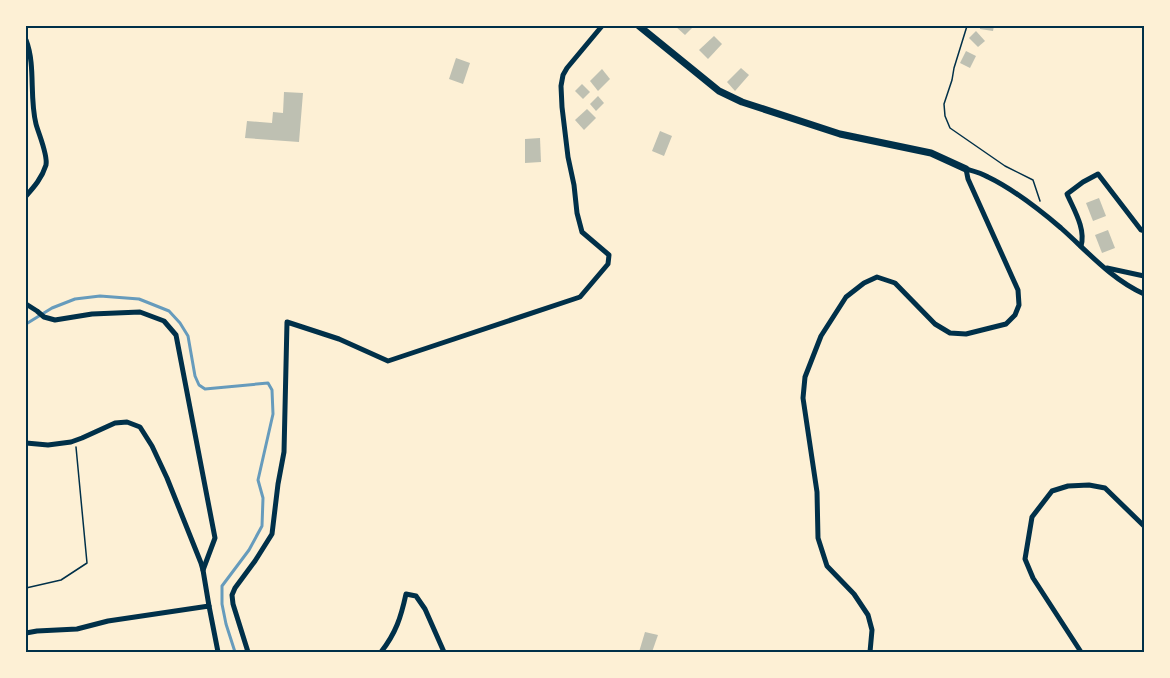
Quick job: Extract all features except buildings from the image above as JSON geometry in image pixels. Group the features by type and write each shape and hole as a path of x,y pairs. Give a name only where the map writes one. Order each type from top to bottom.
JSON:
{"street":[{"path":"248,652 232,595 272,534 284,452 287,322 339,339 388,361 580,297 608,264 609,255 582,232 568,157 561,86 567,68 602,26"},
{"path":"639,26 719,91 742,102 840,134 931,153 989,177 1024,199 1128,287 1144,294"},
{"path":"26,40 30,50 35,121 46,155 46,164 38,183 26,196"},
{"path":"870,652 872,630 868,615 854,594 827,566 818,538 817,492 803,398 805,377 821,336 846,297 864,283 877,277 895,283 935,324 951,333 966,334 1006,324 1016,315 1019,305 1018,290 968,179 966,169"},
{"path":"1081,246 1083,239 1079,224 1067,194 1098,174 1144,231"},
{"path":"1103,267 1144,276"},
{"path":"26,304 44,317 56,320 92,314 140,312 164,321 176,335 215,538 204,570"},
{"path":"26,443 48,445 76,440 115,423 127,422 140,427 167,478 204,570 218,652"},
{"path":"1082,652 1033,578 1025,559 1032,517 1052,491 1068,486 1089,485 1105,488 1144,526"},
{"path":"381,652 392,637 403,610 406,594 416,596 425,609 444,652"},
{"path":"26,633 77,629 108,621 209,606"}],"path":[{"path":"967,26 944,104 945,116 950,128 1005,166 1034,180 1044,215"},
{"path":"26,588 61,579 87,563 76,440"}],"waterway":[{"path":"26,324 52,308 75,299 100,296 139,299 169,311 180,323 188,336 195,376 199,385 205,389 268,383 272,390 273,414 258,480 263,498 262,526 249,550 222,586 222,604 235,652"}]}
